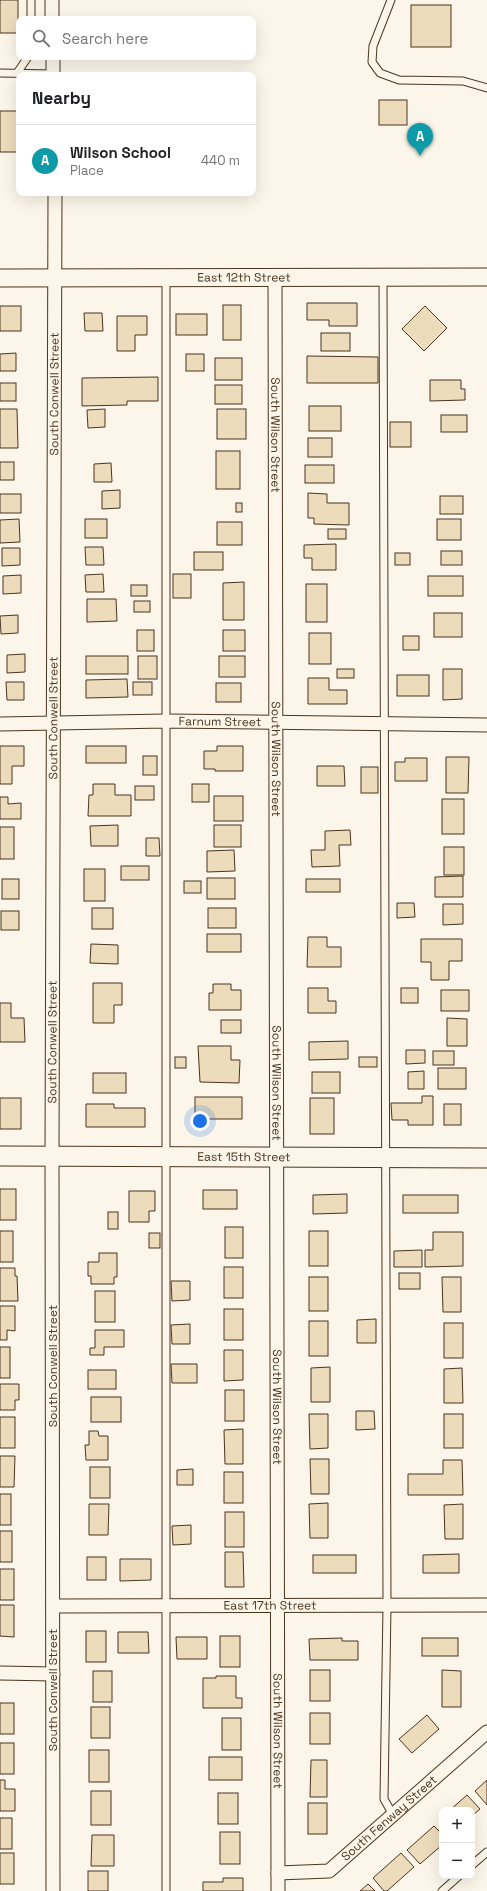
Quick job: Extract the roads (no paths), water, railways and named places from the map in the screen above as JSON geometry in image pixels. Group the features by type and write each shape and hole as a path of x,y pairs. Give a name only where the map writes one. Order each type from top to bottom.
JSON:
{"main road":[{"name":"East 15th Street","path":"0,1156 487,1158"}],"street":[{"path":"52,0 52,16"},
{"path":"53,60 53,72"},
{"name":"South Conwell Street","path":"53,1891 52,1157 56,277 55,196"},
{"name":"East 12th Street","path":"0,278 166,276 487,277"},
{"name":"South Wilson Street","path":"274,276 278,1891"},
{"name":"Farnum Street","path":"0,724 166,721 487,725"},
{"name":"East 17th Street","path":"53,1606 487,1605"},
{"path":"0,1673 53,1674"},
{"name":"South Fenway Street","path":"278,1873 329,1871 487,1732"}],"lane":[{"path":"31,0 31,16"},
{"path":"391,0 373,46 372,62 380,73 399,80 463,81 487,88"},
{"path":"18,72 26,60"},
{"path":"0,73 16,73"},
{"path":"166,276 166,1891"},
{"path":"383,277 386,723 387,1606 384,1799 393,1815"},
{"path":"475,1862 487,1852"},
{"path":"442,1891 456,1879"}],"place":[{"name":"Wilson School","path":"420,156"}]}
